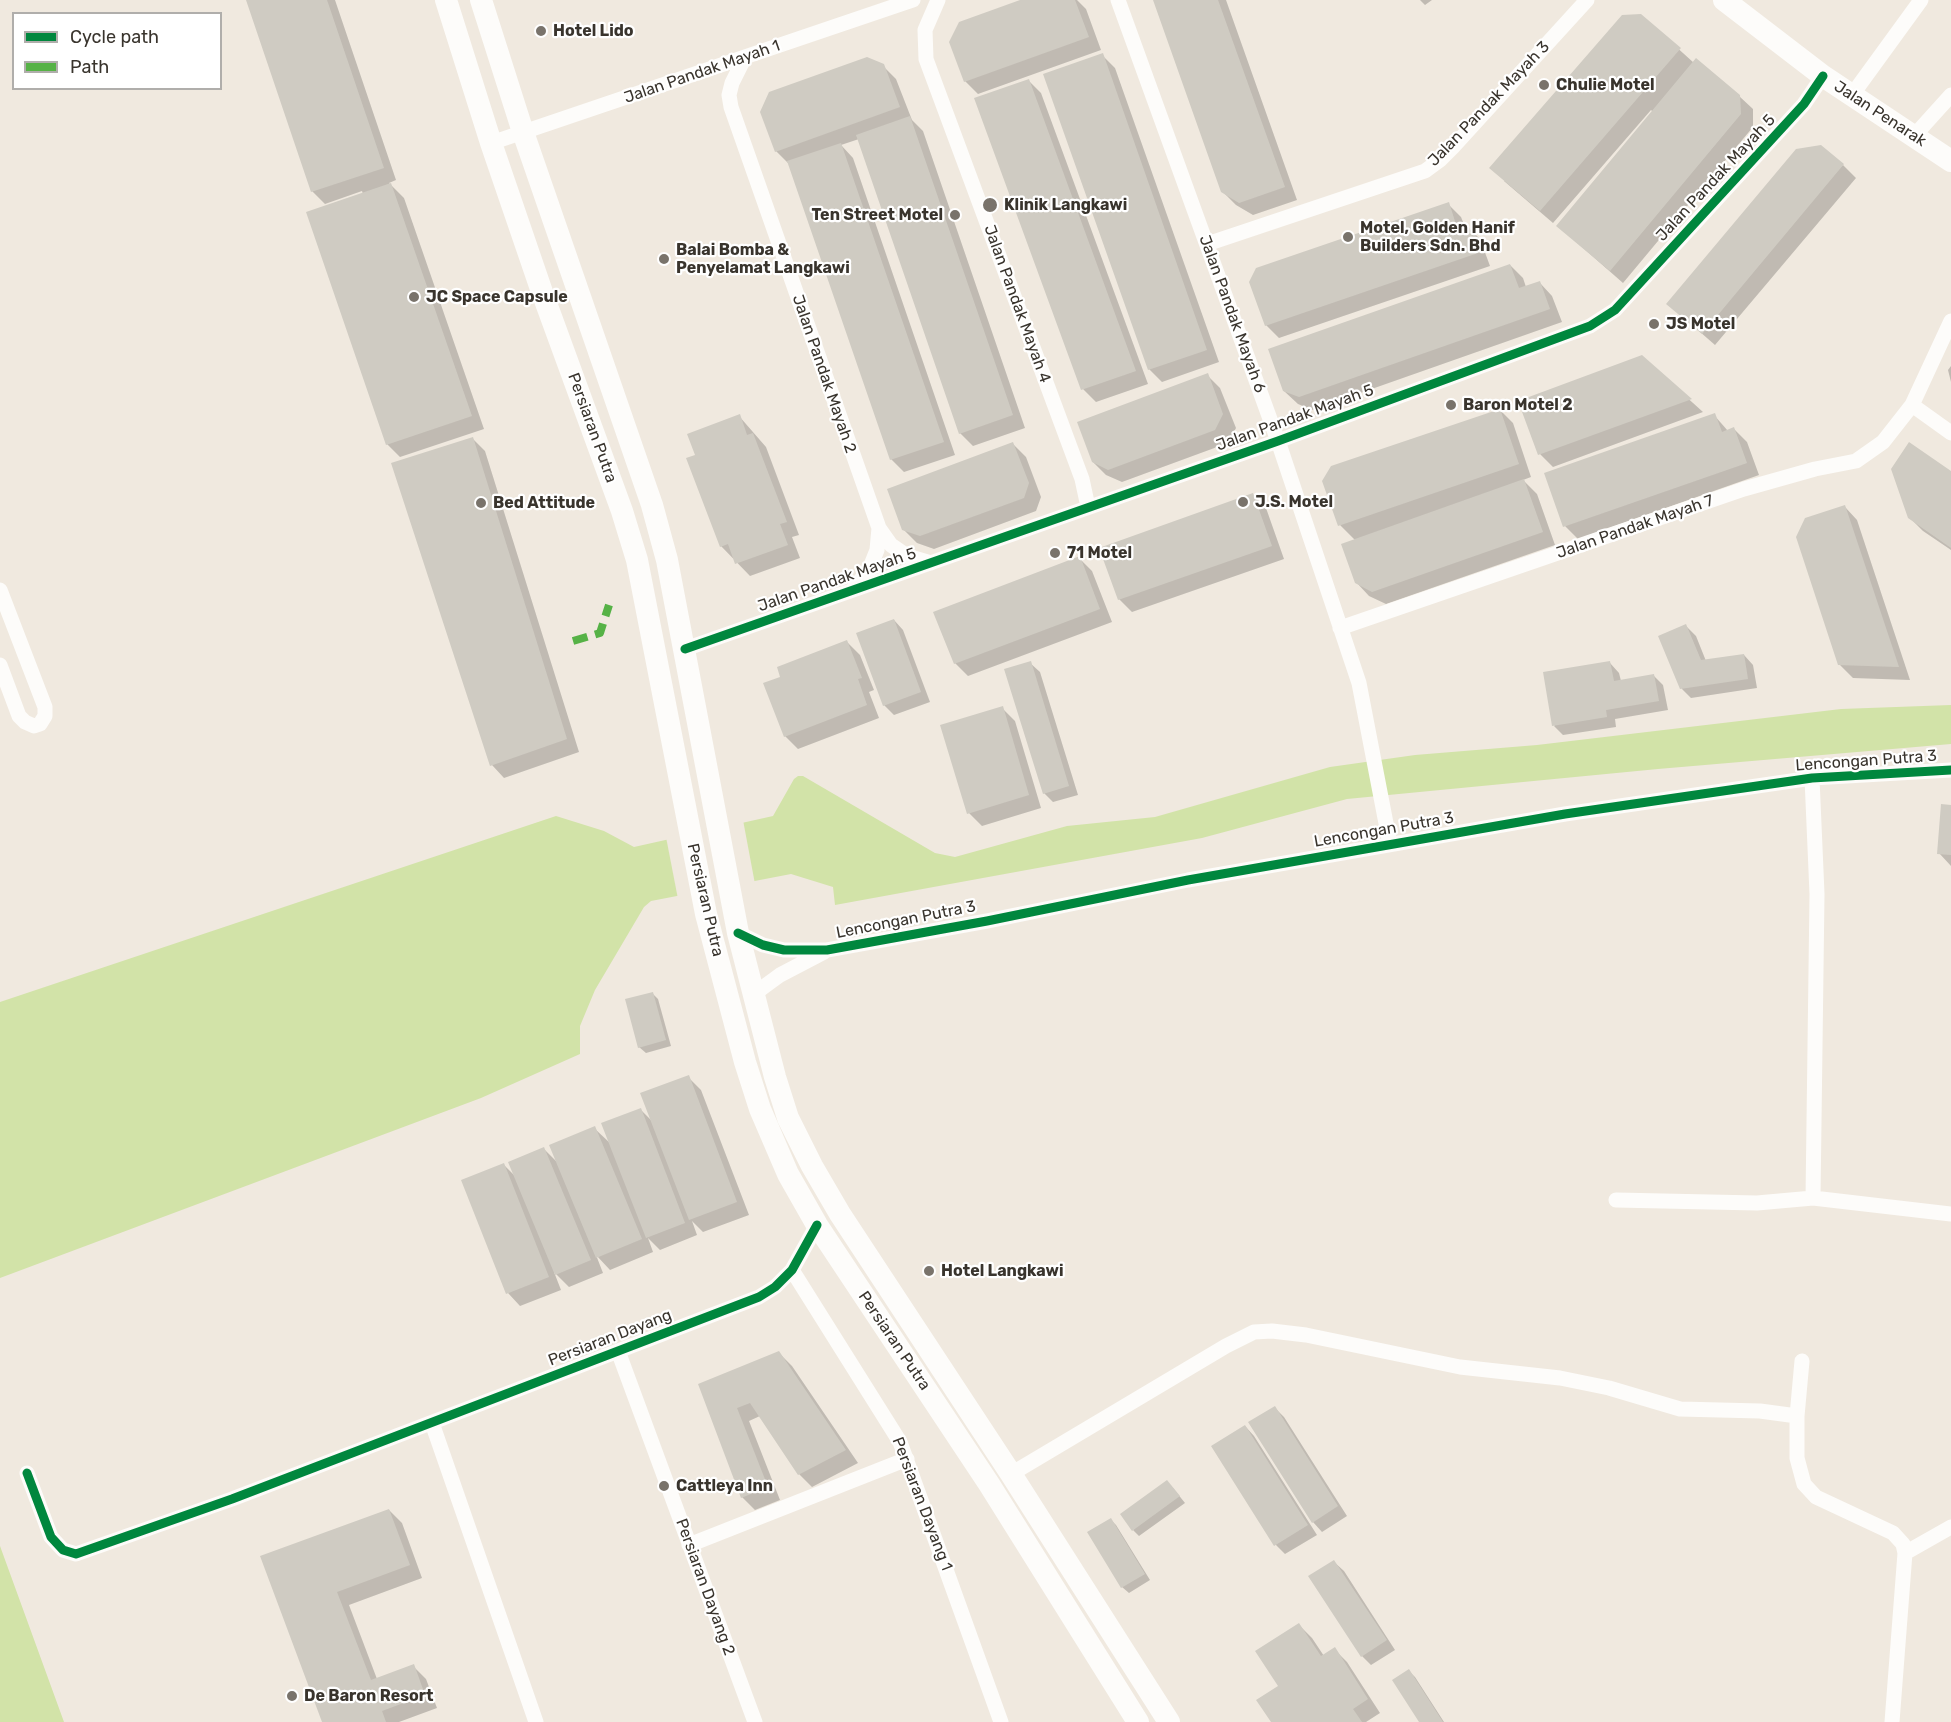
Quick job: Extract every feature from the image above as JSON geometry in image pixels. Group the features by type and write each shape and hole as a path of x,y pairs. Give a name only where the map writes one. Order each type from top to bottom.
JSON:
{"main road":[{"name":"Persiaran Putra","path":"446,0 490,143 622,511 637,560 706,914 745,1062 760,1109 788,1174 817,1225 989,1484 1138,1722"},
{"name":"Persiaran Putra","path":"481,0 652,506 667,560 738,933 788,1118 840,1214 1011,1474 1169,1722"},
{"name":"Jalan Penarak","path":"1724,0 1823,76 1951,161"},
{"path":"542,292 575,281"}],"street":[{"name":"Jalan Pandak Mayah 1","path":"490,143 913,0"},
{"name":"Jalan Pandak Mayah 4","path":"938,0 925,30 926,59 1082,479 1088,507"},
{"name":"Jalan Pandak Mayah 6","path":"1118,0 1278,441 1361,692 1390,844"},
{"name":"Jalan Pandak Mayah 3","path":"1207,244 1425,171 1453,147 1587,0"},
{"path":"1852,95 1921,0"},
{"name":"Jalan Pandak Mayah 2","path":"745,57 732,83 729,95 731,107 879,528 891,545 907,556 931,563"},
{"name":"Jalan Pandak Mayah 5","path":"685,649 1278,441 1603,320 1615,310 1804,104 1823,76"},
{"path":"1914,136 1951,95"},
{"name":"Jalan Pandak Mayah 7","path":"1340,628 1744,489 1815,469 1856,461 1883,442 1912,405 1951,321"},
{"path":"1912,405 1951,433"},
{"name":"Jalan Pandak Mayah 5","path":"851,591 869,570 877,550 879,528"},
{"path":"0,590 45,707 45,716 40,724 33,726 20,716 0,665"},
{"name":"Lencongan Putra 3","path":"826,950 987,921 1188,880 1565,814 1812,778 1951,770"},
{"path":"1812,778 1817,894 1813,1198"},
{"path":"738,933 763,945 784,950 826,950"},
{"path":"754,994 780,975 826,950"},
{"path":"1616,1200 1757,1203 1813,1198 1951,1214"},
{"name":"Persiaran Dayang","path":"27,1473 51,1537 63,1550 76,1554 232,1499 432,1424 759,1297 775,1287 792,1270 817,1225"},
{"name":"Persiaran Dayang 1","path":"792,1270 900,1442 908,1459 1001,1722"},
{"path":"1011,1474 1254,1332 1272,1331 1306,1335 1460,1367 1560,1378 1609,1388 1680,1409 1760,1411 1797,1416"},
{"name":"Persiaran Dayang 2","path":"618,1351 754,1722"},
{"path":"1802,1361 1797,1416 1797,1458 1804,1484 1816,1497 1893,1533 1903,1544 1905,1553 1892,1722"},
{"path":"432,1424 536,1722"},
{"path":"689,1545 908,1459"},
{"path":"1905,1553 1951,1527"}],"shaded area":[{"path":"1951,705 1951,744 1347,799 1202,838 835,905 833,887 791,874 651,901 644,907 595,990 580,1026 580,1054 481,1098 0,1278 0,1002 556,816 604,831 634,847 773,816 794,779 803,776 935,853 955,857 1067,826 1155,817 1330,767 1415,755 1537,745 1841,709"},
{"path":"0,1546 64,1722 0,1722"}],"pier":[{"path":"743,820 755,884 678,899 666,837"}],"building":[{"path":"246,0 327,0 384,168 311,192"},
{"path":"1020,0 1075,0 1089,37 964,82 949,42 959,22"},
{"path":"1153,0 1218,0 1285,187 1239,203 1221,192"},
{"path":"1641,14 1681,48 1540,211 1489,168 1622,15"},
{"path":"1103,53 1207,350 1148,370 1043,74"},
{"path":"867,57 884,64 900,107 775,152 760,112 769,92"},
{"path":"1696,58 1740,95 1741,114 1610,271 1556,226"},
{"path":"1029,79 1136,371 1081,390 974,98"},
{"path":"910,116 1013,415 959,434 856,135"},
{"path":"841,143 944,442 890,460 787,161"},
{"path":"1821,145 1844,164 1702,334 1666,304 1796,149"},
{"path":"391,183 472,416 386,445 306,212"},
{"path":"1449,202 1457,228 1468,224 1478,253 1265,326 1249,282 1256,268"},
{"path":"1510,264 1519,288 1540,281 1550,309 1299,397 1283,391 1268,349"},
{"path":"1642,355 1692,399 1538,455 1518,401"},
{"path":"1208,373 1223,414 1215,430 1108,470 1092,462 1077,422"},
{"path":"1500,409 1519,464 1338,526 1322,481 1331,466"},
{"path":"1715,413 1722,432 1734,427 1747,463 1563,527 1544,473"},
{"path":"740,414 747,435 753,433 787,522 780,524 788,545 735,564 728,544 720,547 686,458 695,455 687,434"},
{"path":"473,437 567,739 490,766 391,463"},
{"path":"1013,442 1029,483 1024,498 920,536 902,530 887,489"},
{"path":"1909,442 1951,471 1951,548 1908,518 1891,469"},
{"path":"1524,479 1543,532 1372,592 1355,583 1341,544"},
{"path":"1253,493 1272,546 1118,600 1099,548"},
{"path":"1845,505 1899,667 1838,665 1796,537 1805,518"},
{"path":"1080,556 1100,609 954,664 933,612"},
{"path":"894,619 921,692 883,706 856,633"},
{"path":"1686,624 1701,660 1744,654 1748,679 1680,689 1658,636"},
{"path":"847,640 862,678 858,679 867,705 784,737 763,683 780,677 777,667"},
{"path":"1031,661 1069,786 1043,794 1004,669"},
{"path":"1610,661 1614,681 1654,674 1659,701 1606,710 1607,717 1552,726 1543,672"},
{"path":"1003,706 1029,795 967,814 940,725"},
{"path":"1941,804 1951,805 1951,855 1937,854"},
{"path":"653,992 666,1040 638,1048 625,999"},
{"path":"689,1075 737,1202 689,1220 640,1093"},
{"path":"641,1108 685,1223 646,1238 601,1123"},
{"path":"595,1126 642,1239 596,1258 549,1145"},
{"path":"544,1147 591,1260 555,1275 508,1162"},
{"path":"504,1163 549,1277 506,1294 461,1180"},
{"path":"779,1351 846,1450 798,1475 750,1403 737,1408 768,1487 741,1498 698,1384"},
{"path":"1275,1406 1338,1506 1312,1523 1248,1422"},
{"path":"1245,1425 1308,1525 1274,1546 1211,1446"},
{"path":"1167,1480 1180,1496 1132,1531 1120,1514"},
{"path":"389,1509 410,1565 337,1592 371,1680 414,1664 425,1695 382,1711 386,1722 322,1722 260,1556"},
{"path":"1111,1518 1145,1574 1121,1588 1087,1532"},
{"path":"1334,1560 1387,1640 1361,1657 1308,1576"},
{"path":"1299,1623 1321,1656 1335,1647 1368,1699 1353,1709 1362,1722 1271,1722 1256,1700 1278,1686 1255,1651"},
{"path":"1409,1669 1443,1722 1419,1722 1392,1680"}],"marked path":[{"path":"573,641 600,633 609,605"}],"cycle path":[{"path":"685,649 1278,441 1590,326 1615,310 1804,104 1823,76"},
{"path":"738,933 763,945 784,950 827,950 987,921 1188,880 1565,814 1812,778 1951,770"},
{"path":"27,1473 51,1537 63,1550 76,1554 232,1499 759,1297 775,1287 792,1270 817,1225"}],"place":[{"name":"Hotel Lido","path":"541,31"},
{"name":"Chulie Motel","path":"1544,85"},
{"name":"Klinik Langkawi","path":"990,205"},
{"name":"Ten Street Motel","path":"955,215"},
{"name":"Motel, Golden Hanif Builders Sdn. Bhd","path":"1348,237"},
{"name":"Balai Bomba & Penyelamat Langkawi","path":"664,259"},
{"name":"JC Space Capsule","path":"414,297"},
{"name":"JS Motel","path":"1654,324"},
{"name":"Baron Motel 2","path":"1451,405"},
{"name":"J.S. Motel","path":"1243,502"},
{"name":"Bed Attitude","path":"481,503"},
{"name":"71 Motel","path":"1055,553"},
{"name":"Hotel Langkawi","path":"929,1271"},
{"name":"Cattleya Inn","path":"664,1486"},
{"name":"De Baron Resort","path":"292,1696"}]}
